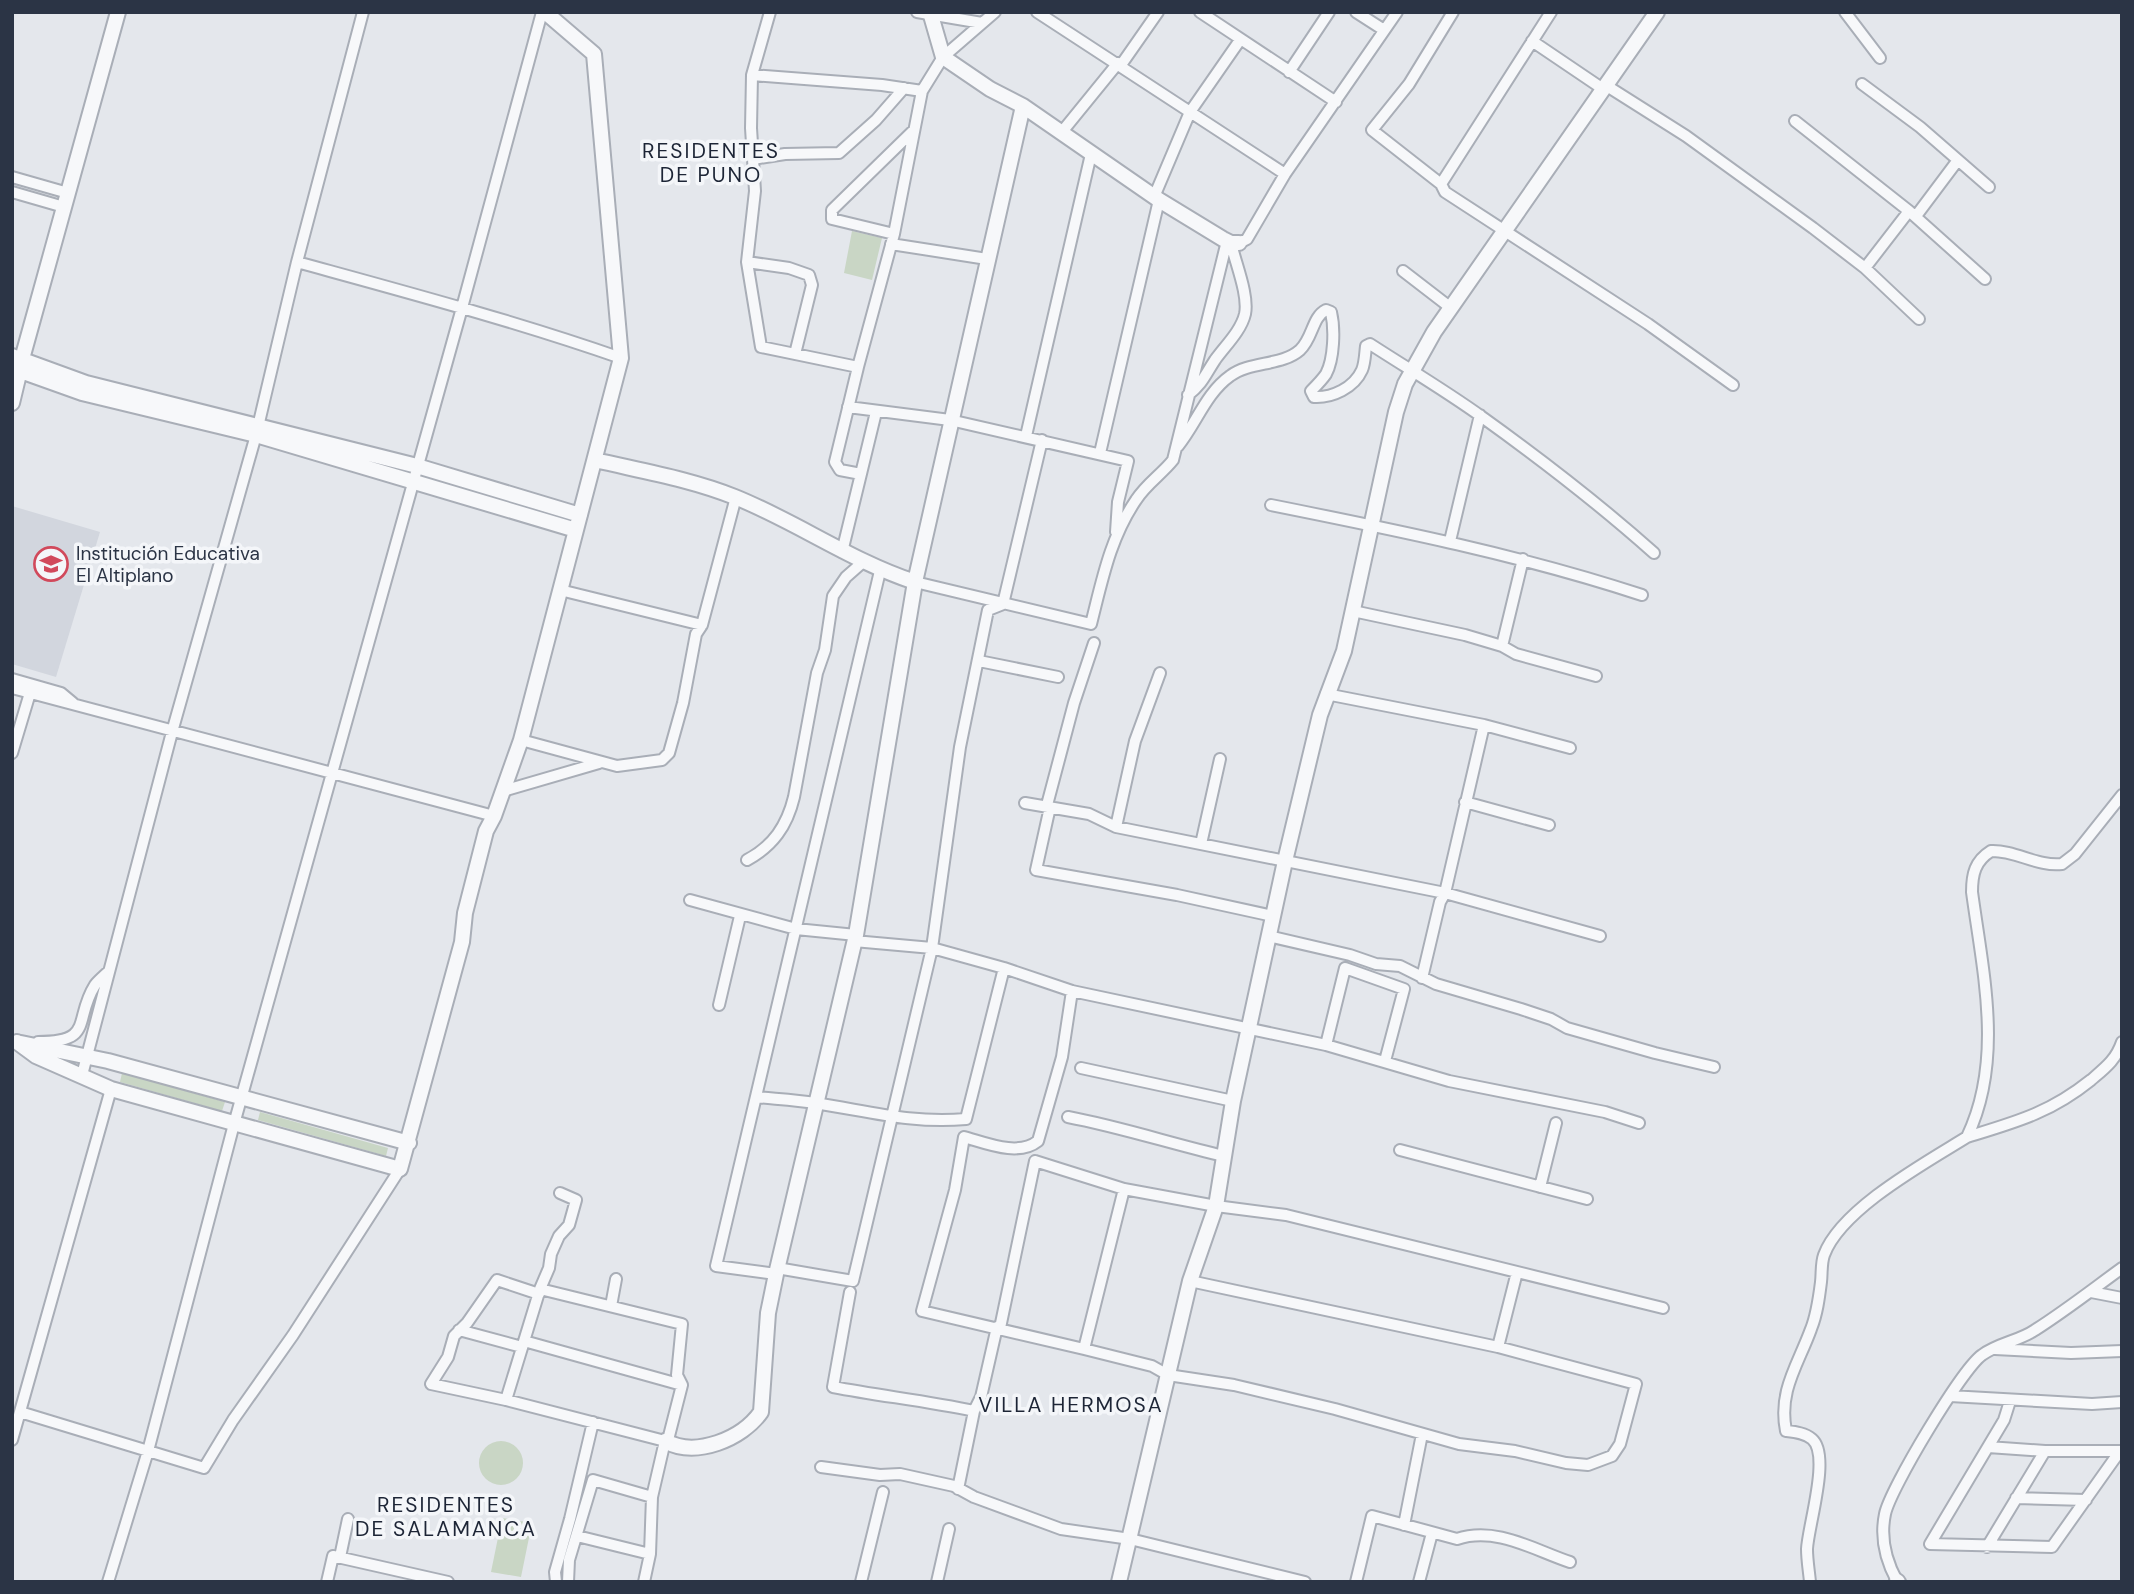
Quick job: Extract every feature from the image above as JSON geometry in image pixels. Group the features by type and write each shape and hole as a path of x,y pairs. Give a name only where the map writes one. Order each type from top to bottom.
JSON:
{"street":[{"path":"12,403 16,370 118,12"},
{"path":"82,1075 172,732 257,430 296,262 363,12"},
{"path":"20,1412 148,1451 204,1468 400,1169 462,942 465,913 486,831 521,740 621,358 594,54 543,12 234,1124 148,1451 108,1582"},
{"path":"770,12 752,75 755,191 747,262 761,347 858,367"},
{"path":"861,474 840,470 835,462 893,239 922,91 943,57 995,12"},
{"path":"1037,12 1285,174"},
{"path":"1061,133 1158,12"},
{"path":"1200,12 1336,102"},
{"path":"1289,72 1329,12"},
{"path":"1356,12 1384,30"},
{"path":"925,13 943,57 990,89 1023,106 1157,199 1233,242 1247,239 1285,174 1397,12"},
{"path":"1453,12 1409,84 1372,130 1441,184 1445,192 1506,229 1648,324 1733,385"},
{"path":"1441,184 1551,12"},
{"path":"1119,1582 1190,1280 1216,1206 1233,1101 1285,861 1326,694 1344,651 1396,412 1405,384 1434,331 1657,12"},
{"path":"1844,12 1880,58"},
{"path":"925,13 982,23"},
{"path":"1100,453 1157,199 1190,112 1240,40"},
{"path":"1532,41 1686,136 1865,268 1919,319"},
{"path":"752,75 922,91"},
{"path":"1862,85 1920,127 1989,187"},
{"path":"753,159 785,154 839,153 876,120 904,88"},
{"path":"644,1582 650,1554 652,1497 665,1441 682,1385 677,1375 682,1324 497,1280 467,1323 454,1336 448,1357 431,1384 593,1422 665,1441 674,1446 695,1448 712,1444 743,1430 754,1422 761,1412 768,1313 776,1271 855,938 915,582 1023,106"},
{"path":"1795,121 1912,214 1985,279"},
{"path":"914,130 832,210 832,219 893,239 987,259"},
{"path":"1026,436 1091,154"},
{"path":"1865,268 1958,160"},
{"path":"12,177 66,200"},
{"path":"12,192 66,200"},
{"path":"595,460 697,483 736,497 880,571 915,582 1091,624 1109,553 1116,537 1136,500 1156,475 1167,469 1174,460 1188,395 1233,242"},
{"path":"1188,395 1207,377 1245,314 1244,293 1233,242"},
{"path":"296,262 462,307 621,358"},
{"path":"747,262 789,268 808,275 812,285 795,354"},
{"path":"1403,271 1451,308"},
{"path":"1178,446 1186,437 1199,411 1229,376 1250,366 1300,351 1310,337 1320,313 1326,310 1331,312 1333,321 1331,355 1326,373 1311,391 1314,397 1324,398 1338,393 1354,382 1363,367 1366,346 1370,344 1480,415 1597,503 1654,553"},
{"path":"16,370 86,383 415,473 578,522"},
{"path":"848,407 950,420 1128,461 1118,502 1116,537"},
{"path":"842,552 876,412"},
{"path":"1450,541 1480,415"},
{"path":"1003,604 1042,440"},
{"path":"521,740 617,766 662,760 669,753 683,703 696,634 702,625 736,497"},
{"path":"1271,505 1450,541 1523,559 1642,595"},
{"path":"1502,646 1523,559"},
{"path":"747,860 769,846 789,816 817,673 825,650 833,596 846,577 863,562"},
{"path":"880,571 716,1266 853,1280 932,948 960,747 988,610 1003,604"},
{"path":"560,590 702,625"},
{"path":"1353,611 1465,635 1502,646 1516,654 1596,676"},
{"path":"1094,643 1074,703 1048,806 1036,870 1177,895 1273,916"},
{"path":"979,662 1058,677"},
{"path":"1116,827 1135,741 1160,673"},
{"path":"12,679 61,693 75,705"},
{"path":"12,688 494,816"},
{"path":"12,753 30,693"},
{"path":"1326,694 1484,725 1570,748"},
{"path":"1422,978 1484,725"},
{"path":"1200,844 1220,759"},
{"path":"503,791 601,762"},
{"path":"1967,1137 1979,1107 1989,1050 1988,1014 1972,892 1975,867 1991,851 2062,864 2075,854 2122,796"},
{"path":"1465,802 1549,825"},
{"path":"1025,803 1088,814 1116,827 1444,893 1600,936"},
{"path":"690,900 740,916 796,929 932,948 1072,991 1326,1045 1450,1081 1605,1112 1639,1123"},
{"path":"719,1005 740,916"},
{"path":"1268,936 1350,955 1376,964 1400,966 1422,978 1521,1009 1567,1028 1655,1053 1714,1066"},
{"path":"756,1097 817,1103 893,1118 941,1122 966,1119 1003,968"},
{"path":"1326,1045 1345,968 1404,989 1385,1061"},
{"path":"15,1041 55,1042 70,1038 80,1028 95,985 109,971"},
{"path":"1072,991 1062,1057 1038,1141 1024,1149 1003,1147 964,1137 955,1190 922,1311 1084,1349 1152,1367 1168,1375 1234,1385 1335,1409 1459,1444 1588,1465 1612,1455 1620,1444 1636,1384 1498,1347 1190,1280"},
{"path":"15,1041 87,1056 409,1143"},
{"path":"15,1041 36,1056 111,1089 400,1169"},
{"path":"1810,1582 1807,1548 1815,1509 1819,1453 1814,1440 1805,1434 1786,1431 1783,1412 1792,1370 1819,1306 1824,1257 1838,1230 1860,1209 1967,1137 2015,1123 2051,1108 2105,1068 2117,1056 2122,1042"},
{"path":"1081,1069 1233,1101"},
{"path":"12,1440 111,1089"},
{"path":"1068,1117 1109,1125 1163,1142 1224,1156"},
{"path":"1540,1187 1556,1123"},
{"path":"1400,1150 1587,1199"},
{"path":"958,1489 974,1411 981,1397 998,1328 1035,1161 1124,1189 1216,1206 1286,1215 1662,1308"},
{"path":"1084,1349 1124,1189"},
{"path":"506,1400 539,1291 549,1268 551,1254 559,1236 569,1225 576,1200 560,1192"},
{"path":"1897,1581 1885,1551 1883,1535 1886,1511 1895,1490 1964,1372 1981,1355 2033,1332 2122,1268"},
{"path":"1498,1347 1517,1272"},
{"path":"611,1306 615,1279"},
{"path":"850,1292 833,1387 974,1411"},
{"path":"2091,1292 2122,1298"},
{"path":"459,1330 682,1385"},
{"path":"1992,1349 2071,1353 2122,1351"},
{"path":"1950,1396 2092,1404 2122,1402"},
{"path":"2010,1401 2004,1420 1930,1544 2052,1547 2121,1451"},
{"path":"556,1582 555,1572 593,1422"},
{"path":"1404,1525 1422,1434"},
{"path":"1988,1447 2045,1451 2121,1451"},
{"path":"1987,1547 2045,1451"},
{"path":"821,1467 880,1475 900,1474 958,1489 1061,1529 1130,1539 1300,1581"},
{"path":"568,1582 569,1560 593,1480 652,1497"},
{"path":"861,1582 883,1492"},
{"path":"2016,1498 2086,1500"},
{"path":"1356,1582 1372,1516 1457,1539 1469,1535 1520,1542 1570,1562"},
{"path":"340,1557 348,1519"},
{"path":"937,1582 949,1530"},
{"path":"1419,1582 1432,1533"},
{"path":"577,1536 650,1554"},
{"path":"327,1582 333,1556 393,1576 448,1582"}],"shaded area":[{"name":"Institución Educativa El Altiplano","path":"12,506 100,532 56,677 12,664"}],"green space":[{"path":"852,231 882,238 872,280 844,273"},
{"path":"122,1073 225,1102 222,1111 120,1082"},
{"path":"260,1112 388,1148 386,1156 258,1120"},
{"path":"501,1441 516,1448 523,1463 516,1478 501,1485 486,1478 479,1463 486,1448"},
{"path":"502,1518 532,1523 521,1577 491,1572"}],"place":[{"name":"Institución Educativa El Altiplano","path":"51,564"}],"district":[{"name":"RESIDENTES DE PUNO","path":"711,163"},
{"name":"VILLA HERMOSA","path":"1071,1405"},
{"name":"RESIDENTES DE SALAMANCA","path":"446,1517"}]}
